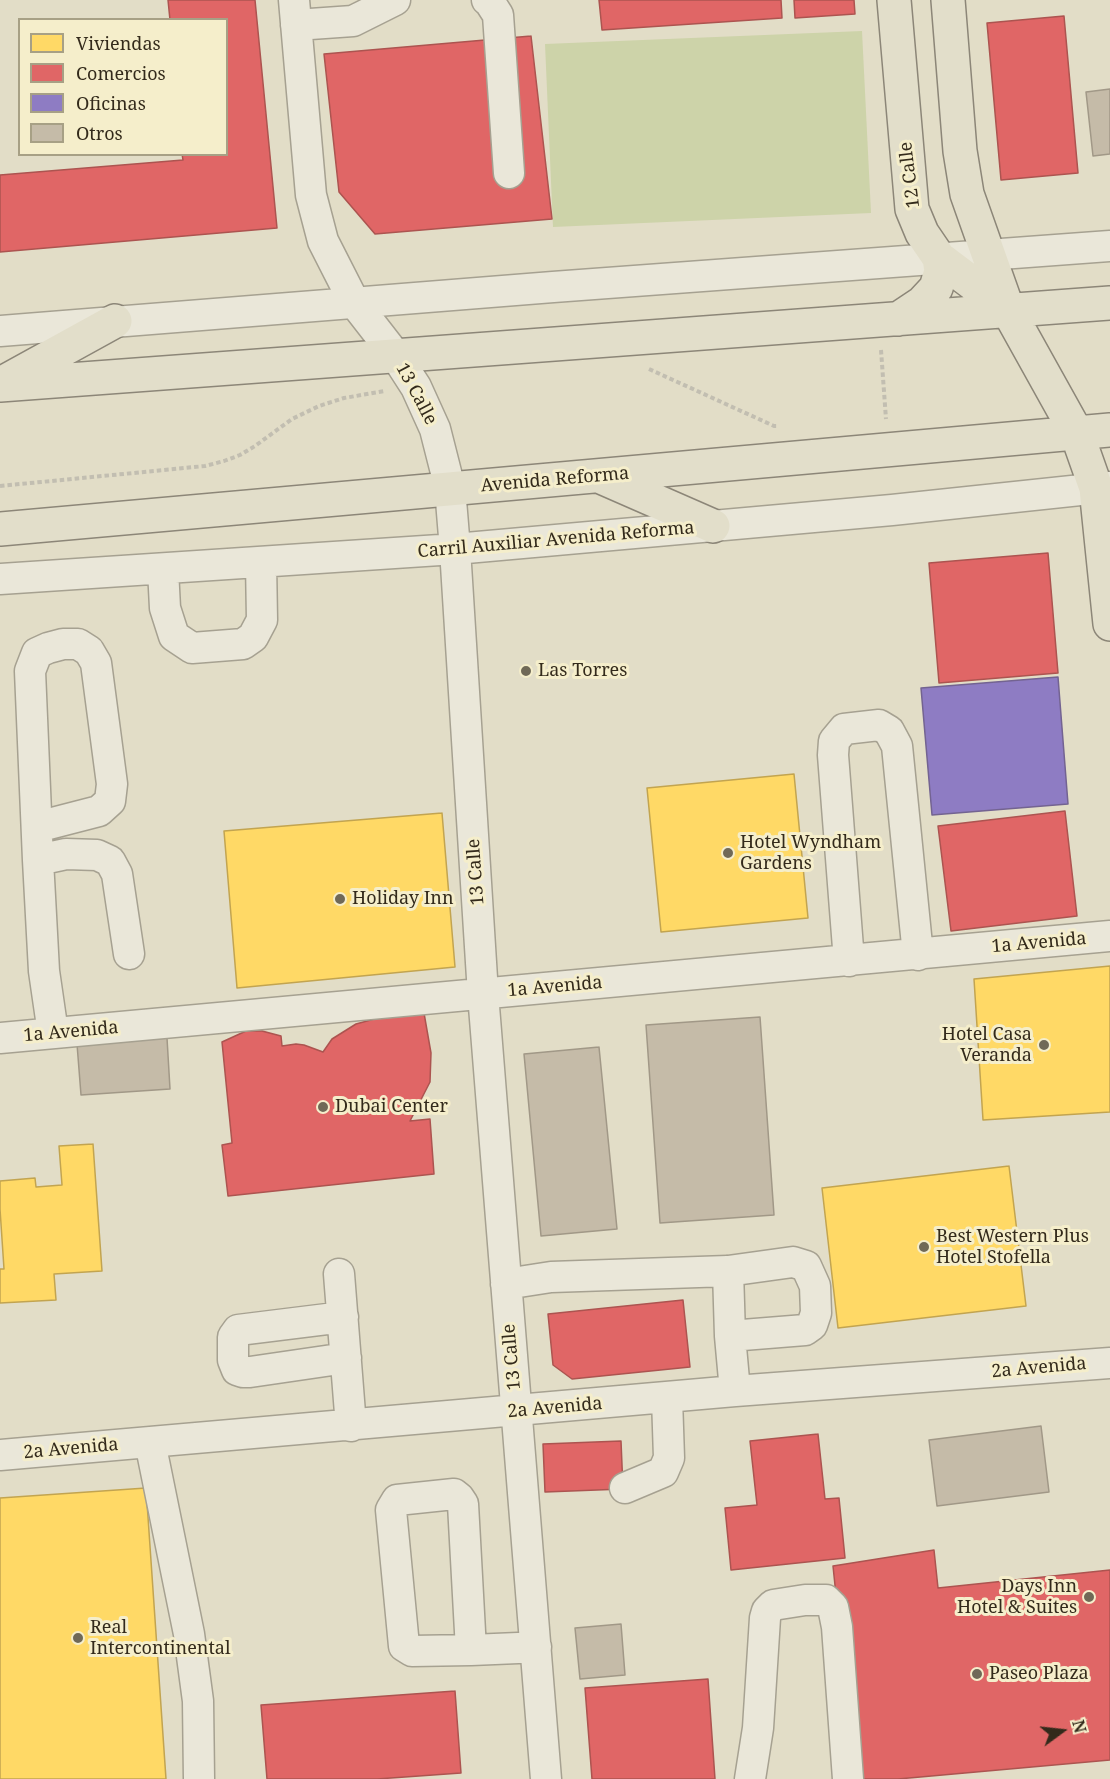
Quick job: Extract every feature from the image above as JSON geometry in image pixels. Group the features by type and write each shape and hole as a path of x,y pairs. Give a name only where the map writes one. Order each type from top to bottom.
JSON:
{"main road":[{"name":"12 Calle","path":"894,0 912,209 922,233 939,258 1008,310"},
{"name":"12 Calle","path":"948,0 960,151 967,194 1008,310 1077,434 1103,487 1110,624"},
{"path":"898,319 922,303 936,288 941,271 939,258"},
{"path":"0,385 1110,303"},
{"path":"0,385 115,321"},
{"name":"Avenida Reforma","path":"0,529 1110,430"},
{"path":"1103,487 1110,456"},
{"path":"599,476 713,526"}],"street":[{"path":"295,13 353,21 394,0 403,0"},
{"path":"487,0 498,15 510,173"},
{"name":"13 Calle","path":"295,13 311,195 323,241 354,302 416,387 435,429 450,488 483,994 546,1779"},
{"path":"0,331 354,302 1110,246"},
{"name":"Carril Auxiliar Avenida Reforma","path":"0,579 455,549 892,510 1103,487"},
{"path":"163,569 165,608 174,636 192,648 243,644 253,637 262,620 261,562"},
{"path":"37,827 99,811 110,801 112,784 96,663 89,651 78,644 63,644 37,653 30,671 38,860 44,971 53,1033"},
{"path":"849,961 833,755 834,741 844,729 879,724 889,731 897,746 918,955"},
{"path":"38,860 66,854 97,855 110,861 117,874 129,954"},
{"name":"1a Avenida","path":"0,1038 1110,936"},
{"path":"506,1284 552,1277 728,1271 794,1262 806,1266 815,1286 816,1312 812,1325 805,1330 730,1336"},
{"path":"728,1271 735,1392"},
{"path":"339,1274 351,1426"},
{"path":"343,1317 238,1330 233,1337 233,1360 237,1370 250,1372 346,1358"},
{"name":"2a Avenida","path":"0,1455 735,1392 1110,1363"},
{"path":"625,1488 663,1472 669,1458 667,1398"},
{"path":"150,1442 189,1634 198,1701 199,1779"},
{"path":"471,1650 463,1504 454,1494 397,1500 391,1510 404,1646 412,1651 471,1650 536,1647"},
{"path":"750,1779 758,1728 767,1611 773,1605 815,1600 826,1600 833,1607 837,1626 848,1779"}],"path":[{"path":"881,349 886,419 898,418"},
{"path":"645,367 774,426 785,425"},
{"path":"0,486 205,466 240,455 292,419 319,406 369,393 416,387"}],"green space":[{"path":"862,31 871,213 553,227 545,44"}],"building: Viviendas":[{"name":"Hotel Wyndham Gardens","path":"794,774 808,918 661,932 647,788"},
{"name":"Holiday Inn","path":"442,813 455,967 237,988 224,831"},
{"name":"Hotel Casa Veranda","path":"1110,966 1110,1112 983,1120 974,979"},
{"path":"93,1144 102,1271 54,1274 56,1300 0,1303 0,1269 4,1269 0,1181 35,1178 36,1187 62,1185 59,1146"},
{"name":"Best Western Plus Hotel Stofella","path":"1009,1166 1026,1306 838,1328 822,1188"},
{"name":"Real Intercontinental","path":"146,1488 166,1779 0,1779 0,1498"}],"building: Comercios":[{"path":"168,0 255,0 277,228 0,252 0,175 183,160 182,156 228,156 228,18 170,18"},
{"path":"599,0 781,0 782,18 602,30"},
{"path":"794,0 854,0 855,14 795,18"},
{"path":"1064,16 1078,173 1001,180 987,23"},
{"path":"531,36 552,219 375,234 339,192 324,54"},
{"path":"1048,553 1058,673 939,683 929,563"},
{"path":"1065,811 1077,916 951,931 938,826"},
{"name":"Dubai Center","path":"424,1013 431,1053 430,1082 410,1121 430,1119 434,1174 228,1196 222,1145 232,1143 222,1042 246,1031 262,1031 281,1036 282,1046 304,1045 323,1052 332,1039 356,1024 385,1016"},
{"path":"683,1300 690,1367 572,1379 553,1365 548,1314"},
{"path":"818,1434 825,1499 839,1498 845,1558 731,1570 725,1508 757,1505 750,1441"},
{"path":"621,1441 623,1489 545,1492 543,1444"},
{"name":"Paseo Plaza","path":"934,1550 938,1588 1110,1570 1110,1760 898,1779 855,1779 833,1566"},
{"path":"708,1679 715,1779 592,1779 585,1688"},
{"path":"455,1691 461,1773 377,1779 267,1779 261,1705"}],"building: Oficinas":[{"path":"1058,677 1068,804 932,815 921,688"}],"building: Otros":[{"path":"1110,89 1110,154 1093,156 1086,92"},
{"path":"760,1017 774,1215 660,1223 646,1025"},
{"path":"167,1038 170,1089 81,1095 77,1044"},
{"path":"599,1047 617,1229 541,1236 524,1054"},
{"path":"1041,1426 1049,1492 937,1506 929,1440"},
{"path":"621,1624 625,1675 580,1679 575,1628"}],"place":[{"name":"Las Torres","path":"526,671"},
{"name":"Hotel Wyndham Gardens","path":"728,853"},
{"name":"Holiday Inn","path":"340,899"},
{"name":"Hotel Casa Veranda","path":"1044,1045"},
{"name":"Dubai Center","path":"323,1107"},
{"name":"Best Western Plus Hotel Stofella","path":"924,1247"},
{"name":"Days Inn Hotel & Suites","path":"1089,1597"},
{"name":"Real Intercontinental","path":"78,1638"},
{"name":"Paseo Plaza","path":"977,1674"}]}
